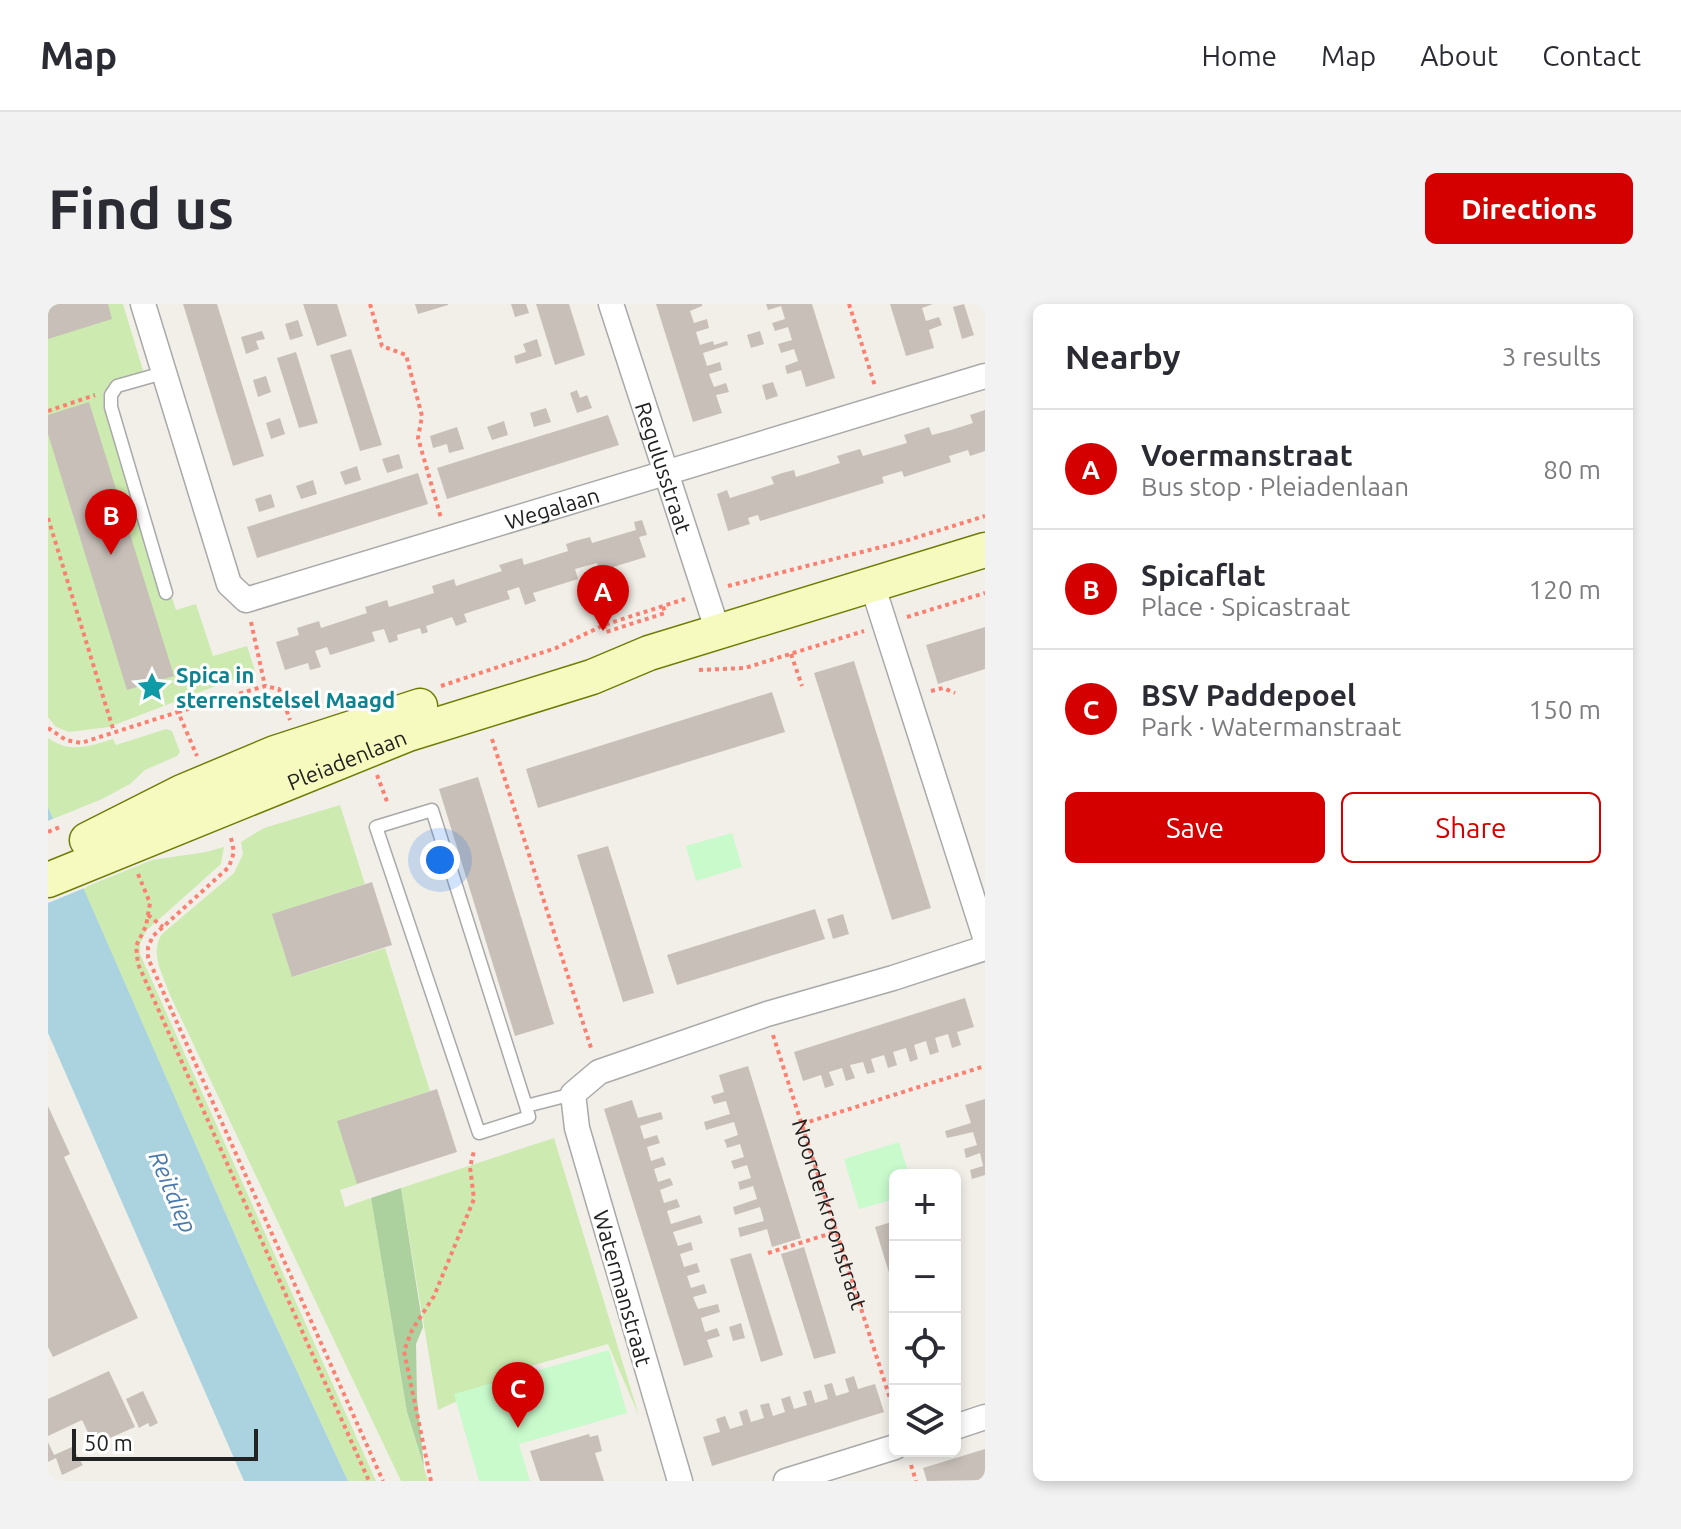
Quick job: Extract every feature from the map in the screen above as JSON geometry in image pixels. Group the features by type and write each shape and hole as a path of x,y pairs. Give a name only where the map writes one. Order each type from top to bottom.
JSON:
{"main road":[{"name":"Pleiadenlaan","path":"48,880 65,844 592,677 649,653 985,550"}],"street":[{"path":"143,304 237,592"},
{"name":"Regulusstraat","path":"611,304 718,632"},
{"name":"Wegalaan","path":"237,592 448,539 985,376"},
{"path":"872,584 985,937"},
{"path":"573,1094 599,1072 767,1014 985,948"},
{"name":"Watermanstraat","path":"573,1094 577,1128 680,1481"},
{"path":"961,1425 985,1417"},
{"path":"786,1481 889,1449"}],"lane":[{"path":"163,373 117,386 111,395 111,407 166,593"},
{"path":"432,810 529,1117 479,1133 376,827 395,822 432,810"},
{"path":"526,1106 573,1094"}],"path":[{"path":"370,304 382,346 406,355 422,416 418,438 448,539"},
{"path":"849,304 882,407"},
{"path":"48,411 106,391 111,395"},
{"path":"705,592 833,561 985,516"},
{"path":"48,518 114,732"},
{"path":"963,589 966,599"},
{"path":"237,592 265,686"},
{"path":"730,669 745,668 985,593"},
{"path":"604,625 606,632 665,613 663,606"},
{"path":"791,654 802,686"},
{"path":"48,728 59,736 81,743 265,686 279,689 293,730"},
{"path":"178,712 198,759"},
{"path":"490,733 599,1072"},
{"path":"375,769 395,822"},
{"path":"229,834 234,852 226,872 153,936 148,947 148,958 383,1481"},
{"path":"135,869 150,903 146,926 136,946 138,964 369,1481"},
{"path":"148,915 163,927"},
{"name":"Noorderkroonstraat","path":"767,1014 889,1396"},
{"path":"802,1124 985,1066"},
{"path":"431,1481 404,1351 412,1330 434,1296 474,1199 470,1167 479,1133"},
{"path":"768,1253 835,1232"}],"green space":[{"path":"48,304 123,304 145,377 104,391 176,610 196,604 213,656 247,646 255,671 109,727 69,732 56,727 48,717"},
{"path":"166,729 172,731 180,752 177,756 145,770 130,784 102,799 53,819 48,807 48,738 72,747 113,739 116,745"},
{"path":"340,805 365,884 273,914 293,977 385,948 430,1091 338,1121 358,1184 340,1190 345,1207 371,1198 407,1412 428,1481 401,1481 170,995 157,956 162,934 234,873 243,854 241,842 264,828"},
{"path":"732,833 742,867 696,881 686,846"},
{"path":"224,847 221,864 146,931 140,944 140,954 376,1481 348,1481 256,1283 83,888 152,860"},
{"path":"554,1138 639,1416 608,1344 531,1366 438,1410 401,1188"},
{"path":"899,1142 907,1169 889,1169 889,1201 859,1209 844,1159"},
{"path":"401,1188 423,1327 416,1344 417,1398 424,1467 407,1412 371,1198"},
{"path":"609,1350 627,1413 519,1444 530,1481 479,1481 454,1394"}],"water":[{"name":"Reitdiep","path":"48,807 256,1283 348,1481 244,1481 48,1033"}],"pier":[{"path":"57,817 87,887 48,903 48,821"}],"building":[{"path":"48,304 108,304 112,319 48,339"},
{"path":"183,304 217,304 264,456 233,466"},
{"path":"303,304 337,304 347,336 317,346"},
{"path":"415,304 448,304 448,305 418,314"},
{"path":"511,304 526,304 529,313 515,317"},
{"path":"536,304 569,304 585,355 555,365"},
{"path":"656,304 702,304 690,311 694,323 707,319 709,328 696,332 700,345 727,341 728,345 703,353 707,366 720,362 722,370 709,374 714,387 726,383 729,392 716,395 722,413 693,422"},
{"path":"766,304 812,304 835,378 806,387 801,370 787,374 785,366 798,361 794,349 781,353 778,344 792,340 788,327 775,331 772,323 785,319 781,306 768,310"},
{"path":"890,304 933,304 922,308 926,321 939,317 942,325 929,330 934,348 906,356"},
{"path":"964,304 974,335 962,339 953,307"},
{"path":"298,320 303,336 290,340 285,324"},
{"path":"262,331 265,339 256,341 259,349 246,354 241,337"},
{"path":"760,331 764,344 751,348 747,335"},
{"path":"537,339 542,356 516,364 514,356 526,352 523,344"},
{"path":"351,349 382,445 360,451 330,355"},
{"path":"296,352 318,423 299,428 277,358"},
{"path":"266,376 271,392 258,397 253,380"},
{"path":"773,382 778,396 766,400 762,385"},
{"path":"577,390 580,398 587,395 592,408 577,413 570,393"},
{"path":"89,402 174,676 127,690 48,434 48,415"},
{"path":"546,408 551,422 534,427 530,413"},
{"path":"985,410 985,451 970,456 968,450 949,456 951,462 904,477 902,471 882,477 884,483 760,521 758,515 748,518 750,524 728,531 717,494 727,490 730,498 774,484 771,477 782,473 794,470 796,477 840,463 837,456 860,449 863,456 907,443 904,435 929,427 932,435 951,430 973,423 970,415"},
{"path":"608,415 619,445 447,499 437,468"},
{"path":"280,418 285,434 271,439 266,423"},
{"path":"504,421 508,435 492,440 487,427"},
{"path":"457,427 464,449 449,453 447,444 433,448 430,436"},
{"path":"399,454 403,468 387,473 382,459"},
{"path":"357,466 361,480 345,485 340,472"},
{"path":"418,473 428,504 257,558 247,527"},
{"path":"313,480 317,494 301,499 296,486"},
{"path":"271,494 275,507 259,512 255,499"},
{"path":"642,520 647,535 639,537 646,557 600,571 597,563 575,569 578,579 533,593 536,601 525,605 519,587 507,591 510,599 464,614 467,622 456,626 452,617 426,626 428,632 422,634 420,628 397,635 398,640 389,643 384,629 372,632 375,641 330,655 327,647 315,651 321,667 310,670 308,663 285,670 276,642 299,635 297,628 319,621 321,628 367,613 365,607 387,600 389,607 434,593 432,586 454,579 456,586 502,571 499,565 522,558 524,565 568,551 566,544 575,541 590,537 592,543 636,530 634,522"},
{"path":"985,627 985,669 938,684 926,645"},
{"path":"854,661 931,908 892,920 814,673"},
{"path":"772,692 785,732 538,808 526,769"},
{"path":"478,777 554,1024 515,1036 439,789"},
{"path":"608,846 654,993 623,1002 577,855"},
{"path":"372,882 392,945 292,977 272,914"},
{"path":"815,909 825,939 677,985 667,955"},
{"path":"843,914 849,934 833,939 827,919"},
{"path":"965,998 974,1027 957,1032 961,1045 952,1048 948,1034 935,1038 939,1052 930,1055 926,1041 914,1045 918,1059 910,1062 906,1048 893,1052 897,1065 888,1068 884,1055 871,1059 875,1072 867,1074 863,1062 850,1065 855,1078 846,1081 842,1068 829,1072 834,1085 825,1088 821,1075 803,1081 794,1052"},
{"path":"748,1066 801,1238 772,1247 767,1229 740,1237 738,1228 764,1221 760,1207 735,1215 733,1207 757,1199 753,1186 740,1190 738,1182 751,1178 747,1165 734,1169 731,1161 744,1157 740,1144 727,1148 724,1140 738,1135 734,1122 706,1130 704,1122 730,1114 726,1101 714,1104 711,1096 724,1092 719,1075"},
{"path":"437,1089 457,1152 357,1184 337,1121"},
{"path":"985,1099 985,1175 972,1179 970,1170 983,1166 980,1153 966,1158 964,1149 977,1145 973,1132 947,1138 945,1131 971,1123 965,1105"},
{"path":"632,1100 638,1118 661,1112 663,1119 640,1126 644,1139 657,1135 660,1143 647,1147 651,1161 663,1157 666,1165 654,1169 658,1182 670,1178 673,1185 660,1190 664,1203 677,1199 680,1207 667,1211 671,1224 700,1215 703,1223 673,1232 678,1246 691,1242 693,1250 680,1254 684,1267 697,1263 700,1272 687,1276 691,1288 704,1284 707,1293 693,1297 698,1309 718,1304 720,1312 701,1318 705,1332 717,1328 720,1336 707,1340 713,1357 684,1366 604,1109"},
{"path":"48,1106 70,1154 64,1157 138,1318 53,1357 48,1347"},
{"path":"889,1223 889,1273 875,1227"},
{"path":"804,1247 836,1353 814,1359 781,1254"},
{"path":"751,1253 783,1355 761,1362 730,1259"},
{"path":"741,1323 745,1338 733,1341 729,1327"},
{"path":"109,1371 135,1427 94,1445 82,1420 48,1436 48,1399"},
{"path":"854,1376 858,1389 875,1384 884,1412 712,1466 703,1437 720,1432 716,1419 725,1416 730,1429 743,1425 739,1412 747,1409 751,1422 764,1418 760,1405 769,1403 773,1416 785,1412 781,1399 790,1396 794,1409 807,1405 803,1392 811,1390 815,1403 828,1399 824,1385 832,1383 836,1396 849,1392 845,1379"},
{"path":"143,1391 158,1423 150,1427 148,1423 139,1428 126,1399"},
{"path":"589,1434 590,1437 598,1435 602,1451 595,1453 604,1481 540,1481 530,1451"},
{"path":"48,1442 54,1455 72,1447 83,1465 62,1475 56,1458 48,1462"},
{"path":"985,1449 985,1480 927,1481 923,1468"}],"place":[{"name":"Spicaflat","path":"111,555"},
{"name":"Voermanstraat","path":"603,631"},
{"name":"Spica in sterrenstelsel Maagd","path":"152,687"},
{"name":"BSV Paddepoel","path":"518,1428"}]}
